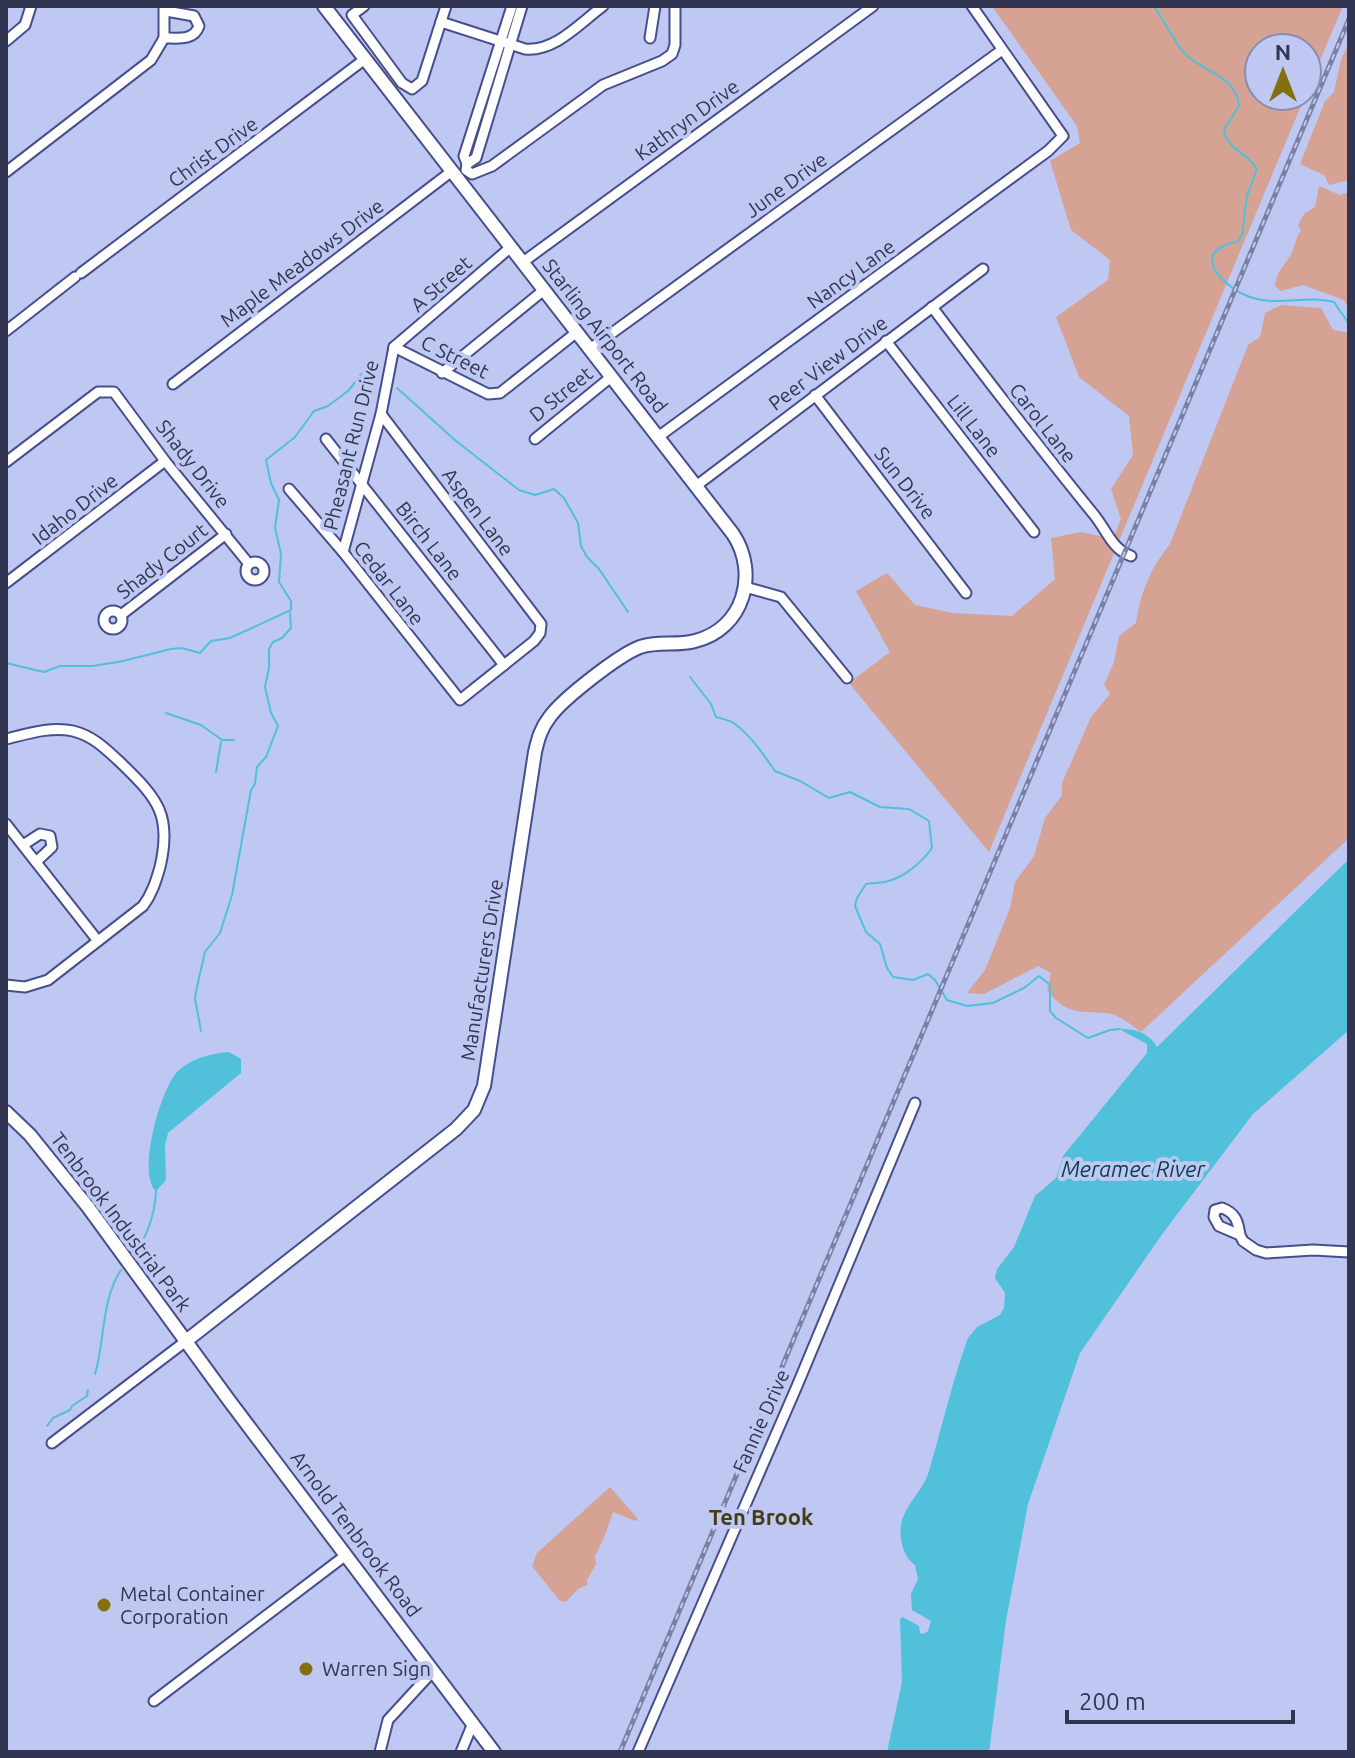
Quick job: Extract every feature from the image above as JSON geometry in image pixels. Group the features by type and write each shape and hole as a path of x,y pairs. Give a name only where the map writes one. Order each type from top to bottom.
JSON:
{"street":[{"path":"6,41 25,25 31,6"},
{"name":"Starling Airport Road","path":"324,6 461,171 511,247 740,544 746,563 745,587"},
{"path":"364,6 352,15 408,88 417,87 422,81 446,6"},
{"path":"461,171 512,6"},
{"path":"461,171 476,158 522,6"},
{"path":"441,22 533,50 549,46 603,6"},
{"path":"650,38 655,6"},
{"path":"461,171 476,174 492,166 607,82 668,57 675,45 675,6"},
{"name":"Kathryn Drive","path":"523,262 873,6"},
{"path":"972,6 1002,50"},
{"path":"6,172 157,53 164,38 165,8 194,16 199,26 197,33 164,38"},
{"name":"Nancy Lane","path":"658,437 1048,151 1063,136 1002,50"},
{"name":"June Drive","path":"590,349 1002,50"},
{"name":"Christ Drive","path":"6,331 365,59"},
{"name":"Maple Meadows Drive","path":"173,384 461,171"},
{"name":"A Street","path":"394,347 511,247"},
{"name":"Peer View Drive","path":"696,486 983,269"},
{"path":"442,373 544,290"},
{"name":"Carol Lane","path":"932,307 1049,461 1095,516 1114,546 1131,556"},
{"name":"C Street","path":"394,347 488,394 500,393 577,332"},
{"name":"Lill Lane","path":"886,341 1034,532"},
{"name":"Pheasant Run Drive","path":"343,552 381,414 394,347"},
{"name":"D Street","path":"535,439 611,377"},
{"name":"Shady Drive","path":"6,462 98,392 114,392 165,461 249,564"},
{"name":"Sun Drive","path":"815,395 966,593"},
{"name":"Aspen Lane","path":"381,414 541,624 540,633 534,641 504,665"},
{"name":"Birch Lane","path":"326,439 504,665"},
{"name":"Idaho Drive","path":"6,583 165,461"},
{"name":"Cedar Lane","path":"289,489 460,700 504,665"},
{"name":"Shady Court","path":"121,615 226,534"},
{"path":"745,587 770,592 784,600 847,678"},
{"name":"Manufacturers Drive","path":"186,1341 456,1129 474,1110 484,1086 530,751 547,720 576,692 637,649 655,644 690,642 717,631 734,613 745,587"},
{"path":"6,739 54,729 74,731 91,738 143,785 159,807 165,826 165,840 149,898 41,983 25,987 6,985"},
{"path":"6,824 98,941"},
{"path":"23,845 40,834 50,836 52,847 36,862"},
{"name":"Fannie Drive","path":"638,1752 797,1386 915,1103"},
{"name":"Tenbrook Industrial Park","path":"6,1112 23,1126 69,1182 186,1341 52,1443"},
{"path":"1240,1235 1256,1250 1266,1253 1313,1250 1349,1252"},
{"name":"Arnold Tenbrook Road","path":"186,1341 494,1752"},
{"path":"154,1701 346,1555"},
{"path":"380,1752 391,1715 433,1671"},
{"path":"461,1752 473,1723"}],"shaded area":[{"path":"992,6 1343,6 1323,53 1323,32 1243,32 1243,112 1298,112 989,852 849,683 890,652 856,591 887,573 915,605 952,613 1012,616 1055,579 1051,538 1081,532 1113,539 1121,519 1111,489 1133,455 1129,416 1079,377 1056,317 1108,280 1110,260 1071,230 1050,161 1080,143 1077,126"},
{"path":"1349,43 1349,180 1329,185 1324,175 1300,164 1325,101 1334,92 1341,60"},
{"path":"1319,186 1340,195 1349,192 1349,310 1344,300 1303,285 1281,291 1275,286 1301,230 1298,225 1304,214 1315,207"},
{"path":"1281,305 1321,308 1333,330 1349,333 1349,838 1141,1032 1116,1015 1074,1010 1060,1004 1047,990 1051,973 1038,966 984,994 967,993 985,970 1010,908 1015,882 1034,856 1045,818 1062,795 1062,783 1091,717 1110,694 1104,685 1114,662 1119,636 1136,623 1147,581 1170,544 1248,345 1260,337 1265,313"},
{"path":"610,1487 638,1519 635,1521 613,1512 587,1585 578,1589 566,1602 560,1601 532,1566 537,1553"}],"water":[{"name":"Meramec River","path":"1349,859 1349,1030 1253,1114 1163,1233 1080,1353 1028,1504 1006,1621 989,1752 887,1752 902,1682 900,1619 903,1617 919,1626 923,1634 928,1631 931,1621 912,1610 911,1594 918,1579 915,1565 902,1545 902,1520 927,1478 968,1338 977,1327 1000,1315 1004,1308 1005,1293 995,1278 997,1269 1014,1247 1035,1196 1056,1178 1063,1156 1147,1053 1147,1044 1119,1029 1141,1032 1157,1047"},
{"path":"229,1052 241,1059 241,1073 168,1133 165,1145 166,1180 156,1191 151,1181 150,1150 158,1113 170,1082 182,1067 195,1060"}],"waterway":[{"path":"1154,6 1181,49 1224,80 1237,95 1239,106 1224,134 1257,169 1247,196 1242,235 1237,242 1214,253 1212,262 1215,270 1232,287 1253,298 1334,302 1349,324"},
{"path":"6,663 44,672 60,666 93,666 123,661 171,649 182,648 200,653 211,641 230,638 291,610 291,601 279,582 281,554 275,528 279,500 266,460 295,437 314,411 328,406 348,391 369,365 380,368"},
{"path":"397,388 456,441 519,490 535,495 554,489 564,498 578,523 581,546 587,557 599,569 628,612"},
{"path":"201,1031 195,998 197,987 205,952 220,933 232,895 257,767 266,757 278,726 271,713 265,687 269,649 291,628 290,613"},
{"path":"690,677 711,704 716,717 741,729 775,771 829,798 850,792 880,807 909,809 929,821 932,848 928,854 899,877 866,884 855,906 866,932 880,944 893,977 913,980 928,974 947,1000 967,1006 993,1003 1024,988 1039,976 1050,985 1050,1011 1056,1018 1088,1038 1120,1029"},
{"path":"166,713 201,725 222,740 234,740"},
{"path":"216,772 221,742"},
{"path":"133,1257 149,1226 156,1191"},
{"path":"95,1374 110,1294 121,1270"},
{"path":"47,1426 53,1418 70,1410 87,1396 88,1390"}],"railway":[{"path":"620,1752 1349,19"}],"place":[{"name":"Metal Container Corporation","path":"104,1605"},
{"name":"Warren Sign","path":"306,1669"}],"district":[{"name":"Ten Brook","path":"761,1517"}]}
